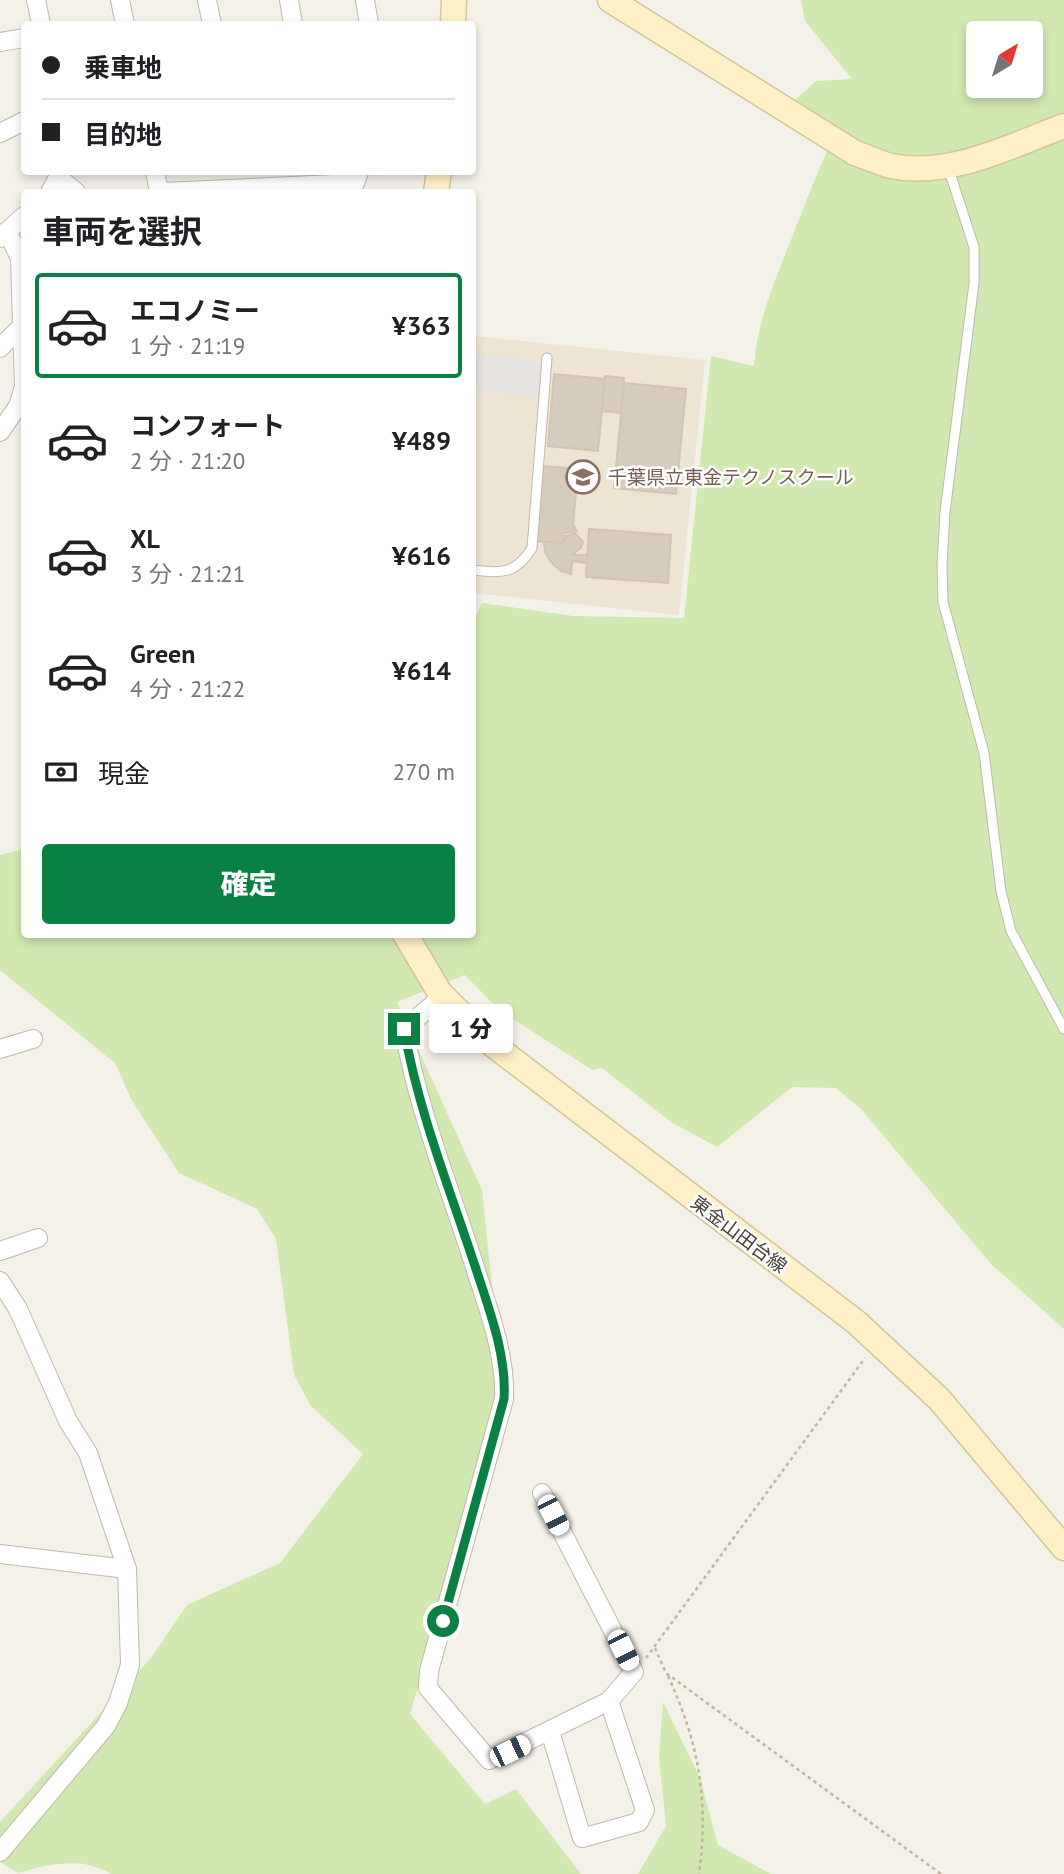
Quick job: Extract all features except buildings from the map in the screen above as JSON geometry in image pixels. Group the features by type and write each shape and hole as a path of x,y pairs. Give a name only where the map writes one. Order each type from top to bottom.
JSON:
{"main road":[{"path":"453,21 454,0"},
{"path":"610,0 855,153 891,166 947,166 974,160 1064,126"},
{"name":"東金山田台線","path":"407,938 443,996 488,1041 542,1085 856,1322 878,1342 939,1399 1064,1548"}],"street":[{"path":"36,0 40,21"},
{"path":"120,0 124,21"},
{"path":"207,0 211,21"},
{"path":"289,0 292,21"},
{"path":"365,0 368,21"},
{"path":"0,42 21,38"},
{"path":"0,133 21,122"},
{"path":"196,189 324,178 355,183 358,175"},
{"path":"21,219 3,235 20,258 21,274"},
{"path":"0,348 21,327"},
{"path":"0,432 18,406 21,396"},
{"path":"443,996 404,1029 411,1073 486,1302 505,1380 504,1399 429,1671 428,1688 489,1760 609,1701 634,1672 542,1493"},
{"path":"0,1049 33,1039"},
{"path":"0,1251 38,1238"},
{"path":"0,1281 18,1309 68,1421 88,1453 127,1569 130,1665 118,1703 106,1726 0,1852"},
{"path":"0,1554 127,1569"},
{"path":"550,1731 582,1838 639,1822 645,1810 609,1701"}],"lane":[{"path":"947,166 974,247 974,283 946,512 942,565 943,602 984,753 1001,891 1011,931 1064,1029"},
{"path":"476,570 501,573 522,563 532,548 547,358"}],"path":[{"path":"634,1672 655,1648 878,1342"},
{"path":"655,1648 694,1740 702,1783 704,1832 699,1874"},
{"path":"666,1673 941,1874"}],"shaded area":[{"name":"千葉県立東金テクノスクール","path":"476,336 705,360 679,615 476,593"},
{"path":"476,354 542,361 538,397 476,390"}],"green space":[{"path":"801,0 1064,0 1064,1329 991,1264 861,1109 836,1088 792,1087 717,1147 671,1122 602,1068 592,1070 499,1010 465,975 397,1002 482,1190 504,1399 410,1714 485,1804 516,1789 581,1874 111,1874 100,1868 77,1863 18,1873 0,1862 0,1822 151,1658 187,1605 280,1563 363,1454 311,1406 294,1375 276,1239 257,1209 179,1173 132,1101 115,1063 0,970 0,855 21,850 21,938 476,938 476,616 482,603 573,616 684,618 711,356 754,366 759,331 775,281 815,180 839,129 794,101 816,81 852,79 805,21"},
{"path":"663,1702 700,1778 718,1845 771,1874 638,1874 666,1826 659,1757"}],"place":[{"name":"千葉県立東金テクノスクール","path":"583,477"}],"route":[{"path":"404,1029 411,1073 486,1302 505,1380 504,1399 443,1621"}]}
